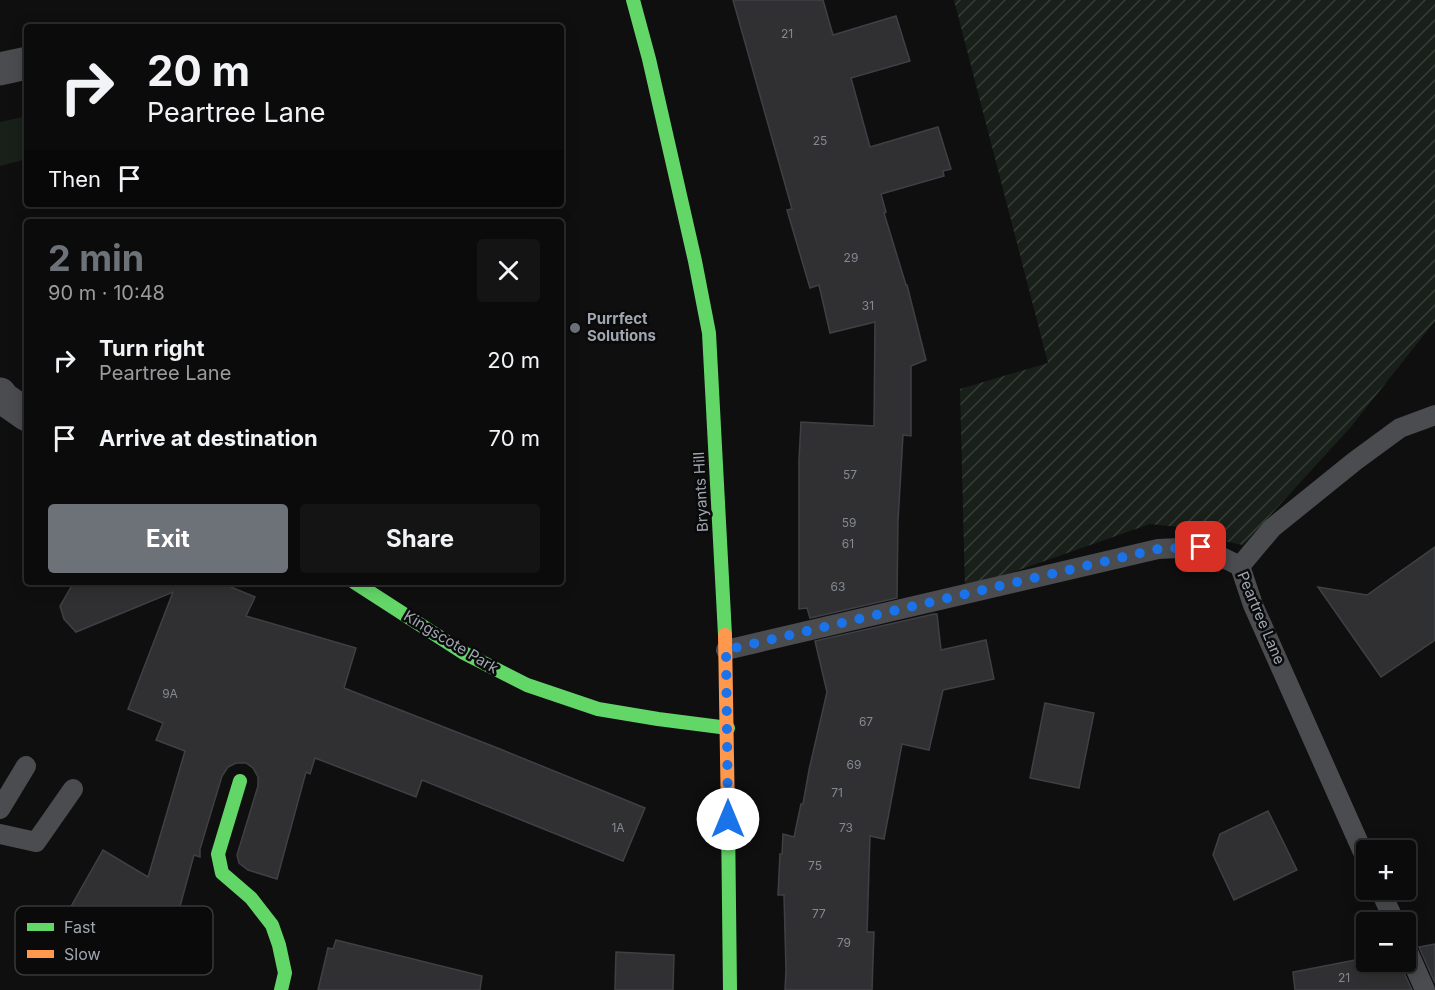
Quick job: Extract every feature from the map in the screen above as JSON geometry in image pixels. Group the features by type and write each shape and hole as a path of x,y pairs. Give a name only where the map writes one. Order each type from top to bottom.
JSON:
{"main road":[{"name":"Bryants Hill","path":"633,0 655,82 709,333 726,650 730,990"},
{"name":"Kingscote Park","path":"359,585 464,653 527,685 598,709 728,728"},
{"path":"240,781 218,854 222,873 251,898 272,926 285,973 281,990"}],"street":[{"path":"0,69 24,64"},
{"path":"0,394 24,414"}],"lane":[{"path":"1240,566 1272,528 1355,460 1400,428 1435,415"},
{"name":"Peartree Lane","path":"726,650 1158,549 1201,547 1240,566 1253,604 1358,840"},
{"path":"0,809 26,766"},
{"path":"0,834 36,842 73,789"},
{"path":"1416,970 1425,990"}],"shaded area":[{"path":"954,0 1435,0 1435,321 1350,428 1243,545 1214,539 1179,527 1150,524 965,589 960,389 1048,363"},
{"path":"24,117 24,160 0,166 0,122"}],"building":[{"path":"733,0 823,0 833,35 896,16 910,61 851,78 870,147 938,127 951,169 943,171 944,176 881,194 886,212 884,213 907,285 926,360 911,366 911,436 903,435 898,521 897,598 810,618 807,608 799,609 801,422 874,426 875,322 830,333 819,285 810,288 787,210 792,209"},
{"path":"1435,547 1435,640 1381,677 1318,587 1367,595"},
{"path":"72,585 226,585 255,597 246,616 356,648 344,688 645,808 623,861 422,780 416,797 315,758 310,774 306,772 277,879 248,870 239,863 237,855 258,786 258,777 253,768 246,763 236,763 228,767 222,776 200,849 200,857 194,855 180,906 71,906 103,850 148,877 185,751 156,740 163,723 128,709 173,592 76,632 64,619 60,606"},
{"path":"937,614 941,650 986,640 994,679 943,690 929,750 902,744 884,839 870,836 867,932 874,932 872,990 785,990 784,895 778,895 780,854 782,854 783,834 794,837 827,692 815,641"},
{"path":"1045,703 1094,713 1079,788 1030,778"},
{"path":"1268,811 1297,870 1234,900 1213,855 1220,834"},
{"path":"336,940 482,976 480,990 318,990 328,948 333,949"},
{"path":"1435,944 1435,983 1419,947"},
{"path":"616,952 674,955 673,990 615,990"},
{"path":"1356,960 1356,972 1404,972 1412,990 1295,990 1293,972"}],"traffic: fast":[{"path":"633,0 649,59 709,333 725,635"},
{"path":"359,585 464,653 527,685 598,709 728,728"},
{"path":"240,781 218,854 222,873 251,898 272,925 285,973 281,990"},
{"path":"728,818 730,990"}],"traffic: slow":[{"path":"725,635 728,818"}],"place":[{"name":"Purrfect Solutions","path":"575,328"}],"route":[{"path":"728,819 726,650 1158,549 1201,547"}]}
